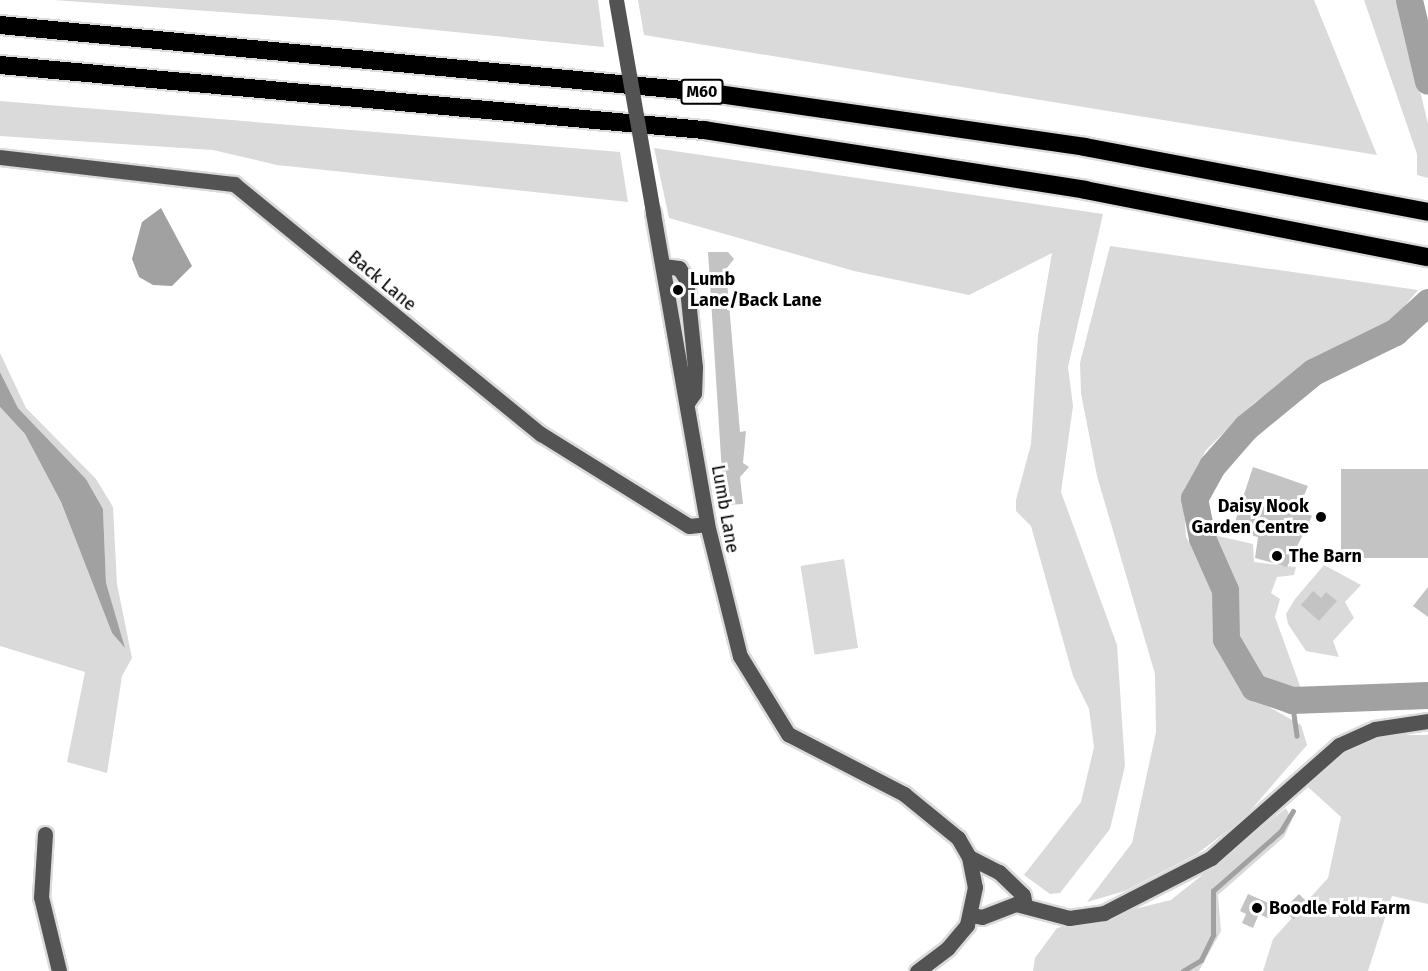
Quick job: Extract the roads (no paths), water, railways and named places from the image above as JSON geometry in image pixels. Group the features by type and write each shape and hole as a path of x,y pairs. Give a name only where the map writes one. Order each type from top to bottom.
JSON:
{"highway":[{"name":"M60","path":"0,25 704,92 1085,147 1428,212"},
{"name":"M60","path":"0,65 704,129 1085,190 1428,257"}],"street":[{"name":"Lumb Lane","path":"616,0 707,524 740,656 781,725 809,748 897,789 958,838 969,857 975,887 971,915"},
{"name":"Back Lane","path":"0,158 234,183 541,434 689,526 707,524"},
{"path":"917,971 956,941 971,915 1025,904 1069,918 1104,913 1211,858 1339,745 1375,729 1428,722"},
{"path":"45,834 41,897 59,971"},
{"path":"969,857 999,872 1023,895 1025,904"}],"waterway":[{"path":"1409,0 1428,81"},
{"path":"1428,302 1395,332 1313,372 1246,427 1212,466 1194,498 1202,538 1225,590 1226,639 1254,687 1292,700 1428,695"},
{"path":"1292,700 1297,736"},
{"path":"1183,971 1201,960 1213,935 1213,891 1281,831 1293,811"}],"place":[{"name":"Lumb Lane/Back Lane","path":"678,290"},
{"name":"Daisy Nook Garden Centre","path":"1321,517"},
{"name":"The Barn","path":"1277,556"},
{"name":"Boodle Fold Farm","path":"1257,908"}]}
